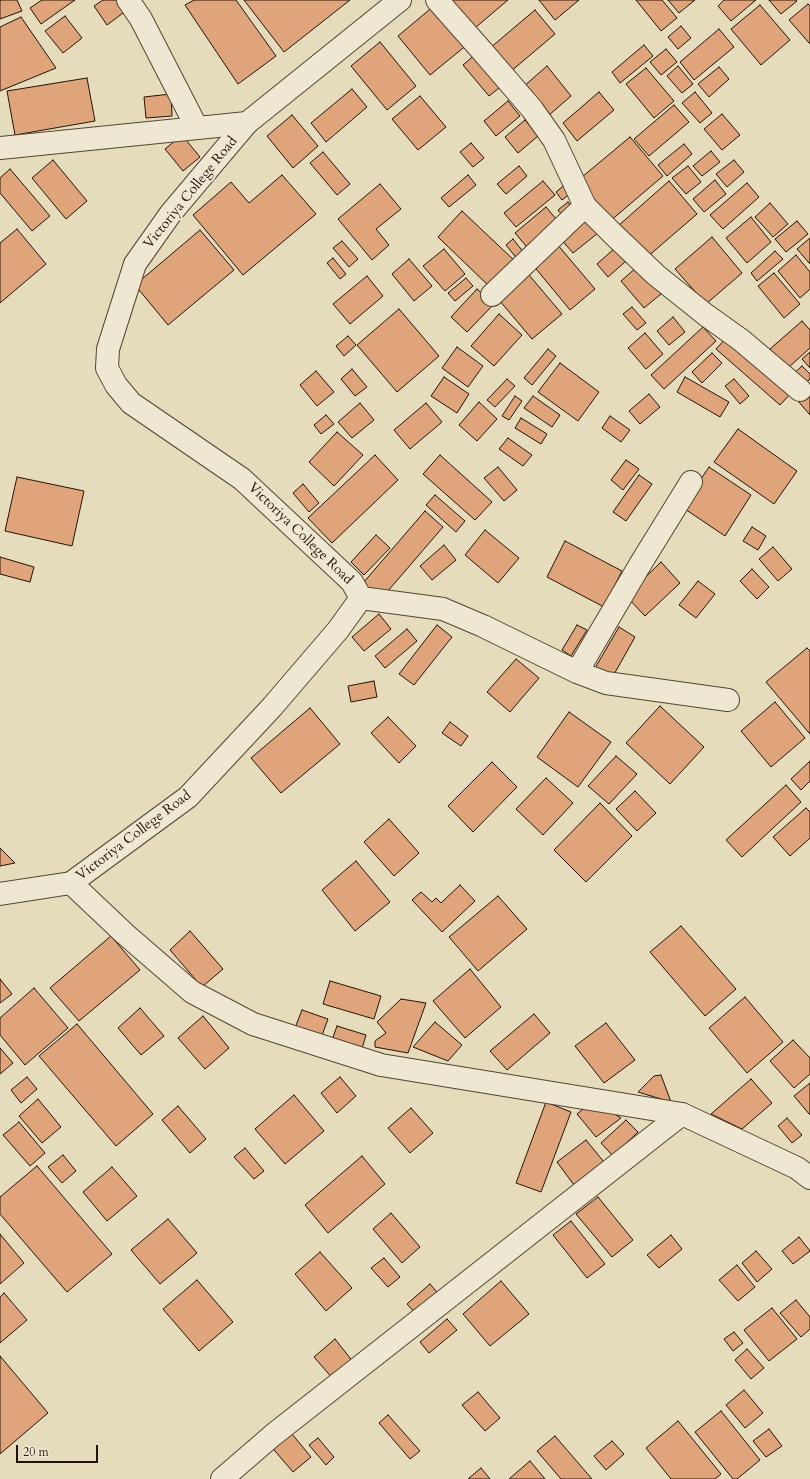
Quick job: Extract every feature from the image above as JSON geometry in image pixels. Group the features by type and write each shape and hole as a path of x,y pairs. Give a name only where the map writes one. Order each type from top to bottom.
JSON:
{"street":[{"path":"128,0 141,19 196,128"},
{"name":"Victoriya College Road","path":"0,894 71,883 188,797 272,707 338,630 361,598 352,582 242,479 131,403 116,385 107,368 108,349 135,264 171,213 247,123 400,0"},
{"path":"437,0 532,109 554,140 585,206 656,275 706,315 741,340 800,390"},
{"path":"0,148 247,123"},
{"path":"492,295 585,206"},
{"path":"578,672 641,563 691,482"},
{"path":"361,598 443,609 483,626 578,672 606,683 728,700"},
{"path":"71,883 125,934 192,992 253,1024 381,1065 682,1114 797,1168 810,1178"},
{"path":"222,1479 279,1430 682,1114"}],"building":[{"path":"0,0 17,0 22,11 0,19"},
{"path":"42,0 75,0 41,24 30,8"},
{"path":"103,0 119,0 127,10 107,25 94,6"},
{"path":"194,0 236,0 276,56 238,84 185,5"},
{"path":"244,0 350,0 284,52"},
{"path":"441,0 508,0 469,33"},
{"path":"539,0 579,0 555,20"},
{"path":"636,0 662,0 677,18 661,31"},
{"path":"668,0 695,0 679,13"},
{"path":"724,0 756,0 731,21 718,6"},
{"path":"769,0 796,0 797,1 781,14"},
{"path":"808,4 810,6 810,44 789,20"},
{"path":"435,5 468,44 430,75 398,36"},
{"path":"760,5 790,40 761,65 731,29"},
{"path":"535,10 555,34 510,72 490,48"},
{"path":"65,16 82,38 63,53 45,31"},
{"path":"21,17 56,68 0,91 0,27"},
{"path":"681,26 691,38 678,49 668,37"},
{"path":"719,29 734,47 694,80 680,62"},
{"path":"380,42 416,86 387,110 351,66"},
{"path":"644,45 653,56 620,83 612,72"},
{"path":"666,49 677,62 661,75 650,62"},
{"path":"478,52 504,84 489,96 463,65"},
{"path":"547,66 571,96 548,116 523,87"},
{"path":"678,66 693,84 682,93 667,76"},
{"path":"719,67 729,79 709,97 698,84"},
{"path":"646,68 674,101 654,118 626,84"},
{"path":"87,78 95,121 15,135 7,91"},
{"path":"352,89 367,107 326,142 311,123"},
{"path":"599,92 614,110 577,141 563,123"},
{"path":"695,92 712,113 700,123 682,103"},
{"path":"171,94 172,116 146,118 144,97"},
{"path":"420,96 446,127 418,150 392,119"},
{"path":"508,101 520,116 496,136 484,121"},
{"path":"674,105 689,122 649,156 634,139"},
{"path":"722,114 740,135 722,150 704,129"},
{"path":"292,115 318,146 293,168 267,136"},
{"path":"525,120 538,136 518,153 505,137"},
{"path":"182,135 200,157 183,171 165,149"},
{"path":"630,137 663,176 609,222 576,182"},
{"path":"471,143 484,158 473,167 460,152"},
{"path":"684,144 692,154 667,176 658,165"},
{"path":"711,151 720,162 702,176 693,166"},
{"path":"323,152 350,184 337,195 310,163"},
{"path":"53,160 87,201 66,219 32,178"},
{"path":"734,160 744,172 727,187 716,174"},
{"path":"519,166 527,176 506,194 497,184"},
{"path":"688,166 701,182 686,194 672,178"},
{"path":"10,169 50,216 32,231 0,193 0,178"},
{"path":"282,175 316,214 243,275 193,215 231,182 249,203"},
{"path":"468,175 476,185 449,207 441,198"},
{"path":"715,180 726,194 704,212 693,199"},
{"path":"543,181 555,195 516,227 504,213"},
{"path":"669,181 697,214 646,258 618,226"},
{"path":"568,182 575,190 562,200 556,192"},
{"path":"747,183 759,197 723,229 710,215"},
{"path":"380,184 401,209 376,229 389,245 372,260 338,219"},
{"path":"568,202 576,212 566,220 558,210"},
{"path":"770,203 788,224 773,237 755,217"},
{"path":"546,207 562,226 531,252 515,233"},
{"path":"462,211 517,263 492,289 438,237"},
{"path":"584,216 598,233 573,253 559,237"},
{"path":"751,217 771,242 747,263 726,238"},
{"path":"797,221 808,234 786,252 775,239"},
{"path":"17,229 46,264 0,303 0,243"},
{"path":"200,230 234,270 168,325 135,285"},
{"path":"712,237 742,273 706,304 675,269"},
{"path":"810,238 810,264 797,249"},
{"path":"513,239 525,254 518,260 506,245"},
{"path":"342,241 358,259 349,267 333,248"},
{"path":"557,244 595,289 570,310 532,264"},
{"path":"615,248 626,261 608,277 597,264"},
{"path":"444,249 465,274 445,291 423,266"},
{"path":"775,251 783,259 757,281 751,273"},
{"path":"796,255 810,272 810,289 800,298 778,271"},
{"path":"333,258 346,274 340,279 327,263"},
{"path":"409,259 432,286 414,301 392,274"},
{"path":"638,266 661,294 644,308 621,281"},
{"path":"524,269 562,314 532,339 494,294"},
{"path":"774,273 800,304 784,318 758,286"},
{"path":"367,276 383,296 350,324 333,304"},
{"path":"466,278 473,286 455,301 448,293"},
{"path":"477,289 494,304 467,332 451,317"},
{"path":"632,307 646,323 637,330 623,314"},
{"path":"399,309 439,356 397,392 357,345"},
{"path":"499,314 522,335 494,366 471,346"},
{"path":"673,317 685,332 669,345 657,331"},
{"path":"802,321 810,330 810,348 788,368 770,349"},
{"path":"703,327 716,341 664,389 651,375"},
{"path":"645,333 663,354 646,369 628,348"},
{"path":"730,334 794,390 780,405 716,349"},
{"path":"348,336 356,345 344,356 336,346"},
{"path":"457,347 483,366 468,387 442,368"},
{"path":"548,349 556,356 532,385 524,378"},
{"path":"810,352 810,368 802,359"},
{"path":"712,353 722,363 702,383 692,372"},
{"path":"560,363 599,392 578,421 538,392"},
{"path":"802,366 810,374 810,379 801,387 791,376"},
{"path":"352,369 367,387 355,396 341,379"},
{"path":"316,371 334,392 317,406 300,385"},
{"path":"444,377 469,394 457,413 431,396"},
{"path":"685,377 729,402 720,417 677,392"},
{"path":"507,379 515,386 495,407 487,400"},
{"path":"734,379 749,396 740,404 725,386"},
{"path":"810,391 810,415 798,401"},
{"path":"649,394 660,407 640,424 629,411"},
{"path":"515,396 522,401 509,420 502,416"},
{"path":"533,396 560,415 552,427 524,408"},
{"path":"479,402 497,419 477,441 459,425"},
{"path":"360,403 374,420 352,438 338,422"},
{"path":"426,403 442,422 410,449 394,430"},
{"path":"326,415 334,424 321,434 314,425"},
{"path":"610,416 630,430 621,442 602,428"},
{"path":"521,418 547,434 541,444 515,428"},
{"path":"738,429 797,471 774,504 714,462"},
{"path":"337,432 363,455 334,486 309,462"},
{"path":"508,438 532,455 523,466 499,449"},
{"path":"375,455 398,480 332,543 308,518"},
{"path":"440,455 492,502 475,520 423,474"},
{"path":"626,460 639,469 623,490 611,480"},
{"path":"498,467 517,490 504,501 484,478"},
{"path":"709,467 751,495 725,536 682,507"},
{"path":"639,475 652,484 626,521 613,512"},
{"path":"17,477 84,491 72,546 5,531"},
{"path":"303,484 319,503 309,512 293,493"},
{"path":"435,495 465,521 456,532 426,505"},
{"path":"425,511 443,527 381,599 363,583"},
{"path":"752,527 766,536 758,550 743,541"},
{"path":"485,530 519,558 498,583 465,555"},
{"path":"376,535 390,548 364,575 351,562"},
{"path":"565,541 622,571 604,607 547,577"},
{"path":"444,545 456,560 432,580 420,566"},
{"path":"773,547 792,569 778,581 759,559"},
{"path":"0,557 34,567 30,582 0,574"},
{"path":"661,562 680,583 645,616 626,596"},
{"path":"752,569 769,587 757,599 740,581"},
{"path":"698,581 715,594 696,618 679,605"},
{"path":"379,614 391,629 364,651 352,637"},
{"path":"437,625 452,637 414,685 399,674"},
{"path":"577,625 587,630 571,656 562,650"},
{"path":"619,627 635,637 612,678 595,668"},
{"path":"407,629 417,641 385,668 375,656"},
{"path":"807,648 810,651 810,734 766,682"},
{"path":"516,659 539,678 510,712 487,692"},
{"path":"374,681 377,697 351,702 348,686"},
{"path":"775,702 805,738 771,767 741,731"},
{"path":"660,706 704,747 670,784 626,743"},
{"path":"310,708 340,744 281,793 251,758"},
{"path":"569,712 611,742 578,787 537,757"},
{"path":"388,717 416,746 399,763 371,733"},
{"path":"450,722 468,736 461,746 442,733"},
{"path":"616,756 637,774 609,804 588,786"},
{"path":"810,761 810,781 801,790 791,779"},
{"path":"492,762 517,787 473,832 448,806"},
{"path":"546,778 573,803 543,835 516,809"},
{"path":"786,785 801,802 742,857 726,840"},
{"path":"635,791 656,813 637,831 616,809"},
{"path":"600,803 632,836 586,882 554,850"},
{"path":"806,808 810,812 810,838 790,856 773,837"},
{"path":"389,819 419,853 394,876 364,842"},
{"path":"0,848 15,863 0,866"},
{"path":"356,861 390,902 355,931 322,890"},
{"path":"460,885 475,901 442,932 412,900 421,892 432,902 436,898 441,903"},
{"path":"498,896 527,929 478,971 449,937"},
{"path":"681,926 736,989 705,1016 650,952"},
{"path":"190,931 223,969 202,987 170,950"},
{"path":"111,936 140,970 79,1021 50,988"},
{"path":"470,969 501,1007 465,1038 433,1001"},
{"path":"0,979 12,994 0,1003"},
{"path":"330,981 381,996 374,1019 323,1004"},
{"path":"34,988 68,1028 25,1065 0,1035 0,1018"},
{"path":"745,997 783,1042 747,1073 709,1028"},
{"path":"401,999 426,1003 408,1053 375,1047 375,1041 386,1033 377,1022"},
{"path":"140,1008 164,1036 141,1055 118,1028"},
{"path":"302,1010 328,1019 321,1038 295,1028"},
{"path":"534,1014 550,1033 507,1070 490,1051"},
{"path":"203,1016 229,1048 205,1069 178,1038"},
{"path":"435,1022 462,1045 448,1061 413,1047"},
{"path":"606,1023 635,1060 604,1083 575,1046"},
{"path":"77,1024 153,1114 116,1146 39,1056"},
{"path":"337,1026 366,1035 361,1052 331,1043"},
{"path":"793,1040 810,1058 810,1074 794,1088 770,1061"},
{"path":"0,1048 13,1063 0,1074"},
{"path":"661,1075 671,1102 638,1092 654,1076"},
{"path":"27,1077 37,1089 21,1103 11,1090"},
{"path":"340,1077 356,1096 337,1113 321,1093"},
{"path":"751,1079 772,1103 742,1129 711,1114"},
{"path":"810,1083 810,1115 794,1096"},
{"path":"294,1095 324,1131 285,1164 255,1129"},
{"path":"38,1099 61,1127 42,1143 19,1116"},
{"path":"593,1101 621,1118 596,1137 577,1114"},
{"path":"546,1102 571,1112 541,1192 516,1183"},
{"path":"178,1106 206,1139 190,1153 162,1120"},
{"path":"411,1108 433,1133 410,1153 388,1128"},
{"path":"787,1118 802,1135 792,1143 778,1126"},
{"path":"626,1120 638,1132 613,1156 601,1143"},
{"path":"19,1122 45,1153 30,1166 3,1135"},
{"path":"586,1140 604,1162 574,1185 557,1162"},
{"path":"245,1148 264,1171 254,1179 234,1157"},
{"path":"63,1155 76,1171 62,1183 48,1167"},
{"path":"362,1156 385,1184 328,1233 305,1205"},
{"path":"37,1166 112,1254 67,1292 0,1214 0,1197"},
{"path":"112,1167 137,1196 107,1221 83,1192"},
{"path":"598,1197 633,1240 612,1257 576,1214"},
{"path":"391,1213 420,1247 402,1263 373,1229"},
{"path":"168,1219 197,1253 160,1284 131,1250"},
{"path":"571,1221 605,1264 587,1278 553,1235"},
{"path":"0,1234 24,1263 0,1284"},
{"path":"671,1235 682,1249 659,1268 647,1255"},
{"path":"799,1237 810,1251 793,1264 782,1251"},
{"path":"756,1251 772,1269 757,1282 742,1263"},
{"path":"320,1252 352,1288 326,1311 295,1274"},
{"path":"384,1258 400,1277 388,1287 371,1268"},
{"path":"737,1265 755,1287 738,1301 719,1280"},
{"path":"197,1280 233,1322 199,1351 163,1309"},
{"path":"501,1281 529,1314 490,1346 463,1314"},
{"path":"430,1284 441,1297 418,1316 407,1304"},
{"path":"4,1293 27,1320 0,1343 0,1297"},
{"path":"796,1300 810,1317 810,1329 801,1337 780,1313"},
{"path":"772,1308 797,1339 769,1361 744,1330"},
{"path":"447,1319 457,1330 429,1353 420,1342"},
{"path":"734,1332 743,1343 733,1351 724,1339"},
{"path":"335,1339 354,1363 334,1380 314,1357"},
{"path":"747,1349 764,1368 751,1379 735,1360"},
{"path":"0,1356 48,1413 0,1454"},
{"path":"744,1390 763,1413 745,1428 726,1405"},
{"path":"478,1392 500,1418 485,1431 462,1405"},
{"path":"721,1411 760,1460 737,1479 733,1479 695,1432"},
{"path":"388,1415 420,1451 410,1459 379,1423"},
{"path":"678,1421 721,1474 715,1479 671,1479 646,1448"},
{"path":"287,1428 311,1457 293,1472 269,1444"},
{"path":"769,1429 782,1446 766,1457 753,1441"},
{"path":"555,1436 592,1479 561,1479 537,1451"},
{"path":"318,1438 334,1457 326,1465 309,1445"},
{"path":"612,1441 624,1454 606,1470 594,1456"},
{"path":"530,1461 545,1479 509,1479"},
{"path":"481,1468 490,1479 468,1479"}]}
